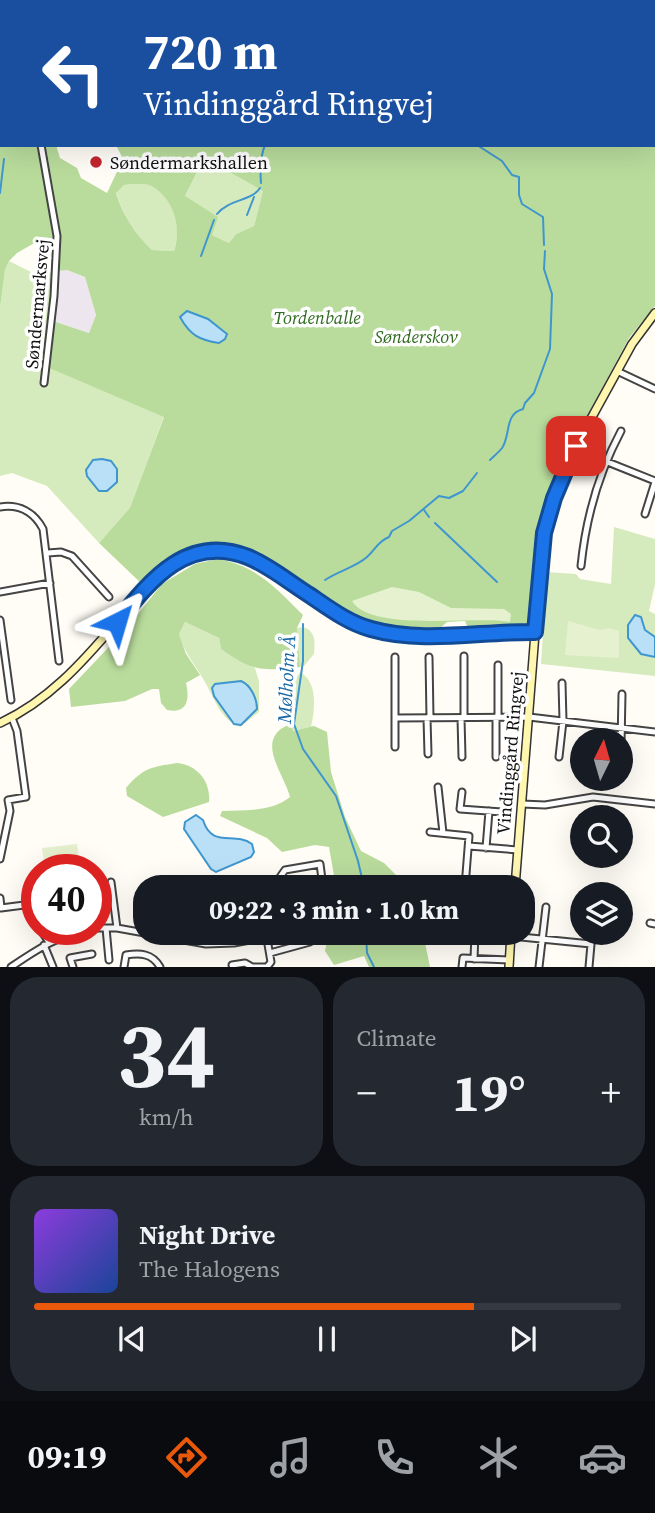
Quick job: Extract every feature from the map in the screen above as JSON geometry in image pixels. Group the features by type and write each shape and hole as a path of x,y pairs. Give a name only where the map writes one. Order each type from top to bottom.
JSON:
{"street":[{"name":"Søndermarksvej","path":"41,147 57,236 54,296 44,383"},
{"name":"Vindinggård Ringvej","path":"516,875 544,533 554,498 576,446 642,327 655,313"},
{"path":"617,371 655,389"},
{"path":"581,566 588,514 604,461 621,431"},
{"path":"576,446 655,482 645,514"},
{"path":"0,507 16,507 33,515 43,529 59,661"},
{"path":"0,723 43,698 72,673 155,578 177,561 201,552 222,551 248,557 353,623 393,635 535,632"},
{"path":"47,553 61,552 72,556 109,597"},
{"path":"0,592 50,583"},
{"path":"0,620 11,701"},
{"path":"461,757 464,656"},
{"path":"395,657 395,747"},
{"path":"428,754 429,657"},
{"path":"496,757 498,665"},
{"path":"559,757 563,721 562,683"},
{"path":"395,718 529,717 623,728 622,695"},
{"path":"0,859 10,810 8,800 26,797 18,731 12,718"},
{"path":"634,729 655,732"},
{"path":"438,787 443,810 443,833"},
{"path":"462,792 460,809 502,812"},
{"path":"522,804 545,805 593,797 655,804"},
{"path":"486,848 488,811"},
{"path":"430,832 469,836 467,875"},
{"path":"469,846 518,850"},
{"path":"281,875 285,870 320,864 321,875"},
{"path":"112,890 117,928"},
{"path":"0,898 1,908 21,905"},
{"path":"539,967 546,907"},
{"path":"112,928 133,931"},
{"path":"535,938 570,942"},
{"path":"13,966 44,945"},
{"path":"46,945 53,967"},
{"path":"108,945 110,959 125,965 126,955 142,953 160,967"},
{"path":"232,965 245,963 252,967 267,967 271,962 269,945"},
{"path":"270,953 299,945"},
{"path":"474,958 476,945"},
{"path":"462,967 463,958 509,964 510,945"},
{"path":"589,967 591,945"},
{"path":"71,967 70,958 92,954"}],"shaded area":[{"path":"67,270 85,277 96,315 89,333 53,321 58,271"}],"green space":[{"name":"Sønderskov","path":"0,147 57,147 60,158 77,168 81,178 107,193 123,159 117,147 655,147 655,306 629,338 587,416 552,490 539,541 530,624 468,628 465,621 447,622 439,629 403,627 368,620 341,610 261,558 221,546 193,550 180,556 143,585 99,543 130,508 164,417 47,367 53,321 89,333 96,315 85,277 67,270 58,271 60,239 43,238 17,253 5,270 0,308","holes":["204,158 263,191 254,226 236,234 229,243 212,235 218,217 185,196","145,184 159,191 174,214 177,233 174,251 152,250 135,231 119,201 116,193 124,185"]},
{"path":"204,158 263,191 254,226 236,234 229,243 212,235 185,196"},
{"path":"124,185 151,186 166,198 171,206 177,223 174,251 152,250 140,238 126,216 116,192"},
{"path":"9,261 37,275 58,271 48,367 164,416 130,509 99,543 47,486 12,473 0,476 0,308 5,270"},
{"path":"614,527 655,539 655,584 649,611 655,614 655,676 541,664 547,572 576,574 580,579 611,584"},
{"path":"218,559 232,562 255,573 275,587 303,615 297,628 300,667 267,669 250,666 221,649 219,638 185,622 179,634 186,654 200,675 186,683 188,695 183,708 167,710 161,703 159,689 152,689 125,701 71,707 69,689 125,630 162,584 195,564"},
{"path":"392,587 419,592 451,608 504,609 511,614 510,622 402,620 363,611 352,601"},
{"path":"568,621 600,630 609,628 619,631 619,658 565,655"},
{"path":"185,622 219,638 221,649 255,668 259,682 259,712 240,727 234,724 228,719 219,709 179,634","holes":["241,681 234,724 214,697 212,688 216,684"]},
{"path":"303,627 312,634 314,654 300,667 297,628"},
{"path":"300,672 310,682 314,696 314,712 311,727 292,731 288,701"},
{"path":"290,724 293,731 314,726 327,732 331,772 345,817 361,851 384,863 396,875 334,875 329,847 315,845 282,852 267,838 220,816 222,811 266,808 290,797 272,747 279,730"},
{"path":"177,763 191,767 201,775 208,787 209,802 163,817 127,796 126,788 143,772"},
{"path":"77,844 78,854 43,854 42,848"},
{"path":"326,945 425,945 430,967 369,967 364,956 334,965 325,951"}],"water":[{"path":"187,311 208,319 227,334 225,339 219,343 196,336 180,317"},
{"path":"93,460 111,461 117,469 117,482 107,491 99,491 87,476 86,470"},
{"path":"635,615 641,617 645,630 655,637 655,657 641,654 628,638 628,625"},
{"path":"241,681 253,693 257,709 241,725 234,724 214,696 212,688 215,684"},
{"path":"196,815 203,820 212,834 245,840 252,844 254,852 251,857 216,872 211,869 184,829 185,822"}],"waterway":[{"path":"109,0 117,0"},
{"path":"261,183 264,147"},
{"name":"Mølholm Å","path":"480,147 502,161 512,175 519,177 522,204 543,217 544,245"},
{"path":"0,193 4,159"},
{"path":"217,214 260,188"},
{"path":"247,215 254,197"},
{"path":"201,256 214,220"},
{"name":"Mølholm Å","path":"490,460 505,443 513,415 523,409 534,393 550,349 552,294 544,269 545,251"},
{"name":"Mølholm Å","path":"325,580 363,560 379,543 389,537 392,531 409,521 439,496 449,498 463,491 477,473"},
{"path":"424,510 429,517"},
{"path":"435,523 497,582"},
{"name":"Mølholm Å","path":"303,624 303,661 294,724 303,749 336,796 361,875"},
{"name":"Mølholm Å","path":"367,945 367,953 374,967"}],"place":[{"name":"Søndermarkshallen","path":"96,162"}],"route":[{"path":"117,622 145,587 166,567 187,556 222,551 248,557 264,565 353,623 393,635 535,632 544,533 554,498 576,446"}],"park label":[{"name":"Tordenballe","path":"317,317"}]}
